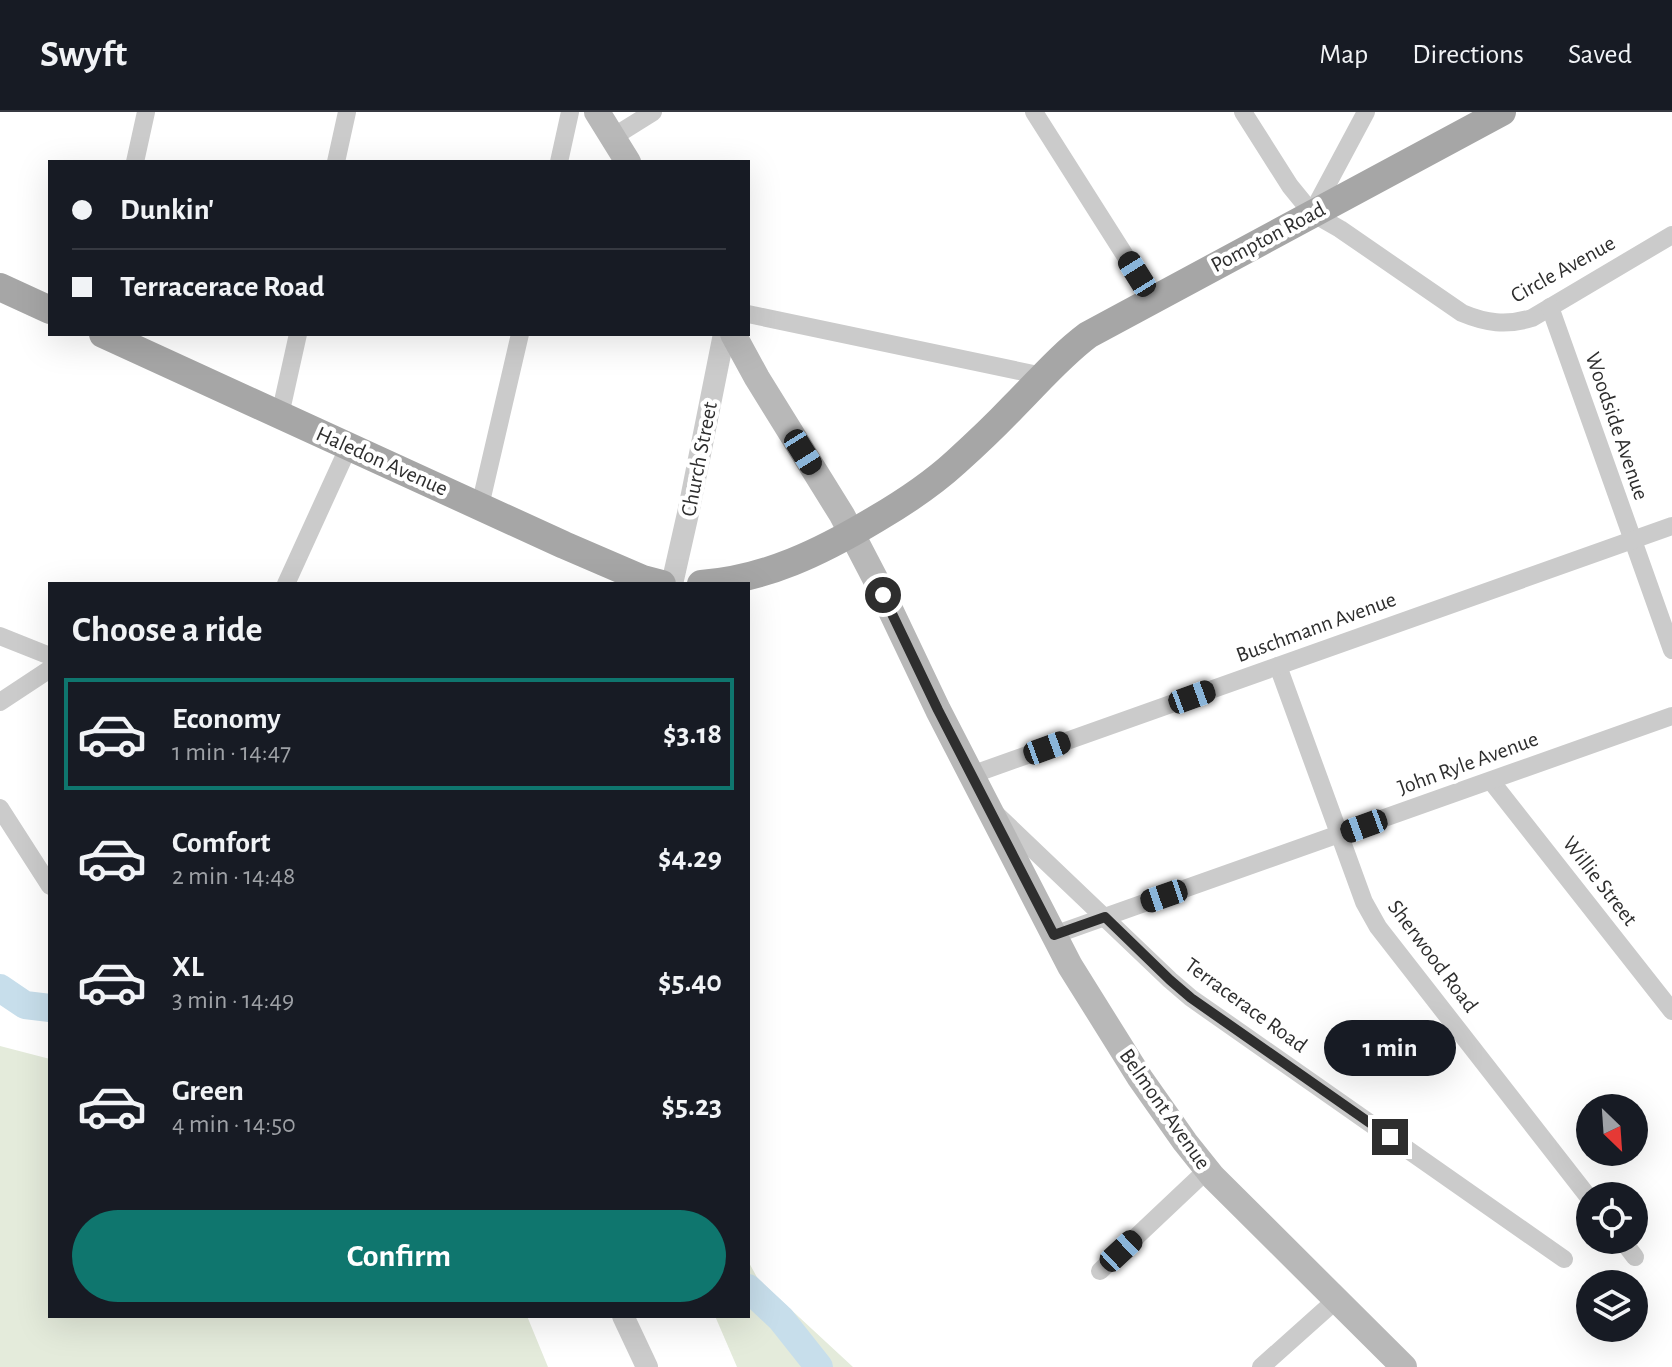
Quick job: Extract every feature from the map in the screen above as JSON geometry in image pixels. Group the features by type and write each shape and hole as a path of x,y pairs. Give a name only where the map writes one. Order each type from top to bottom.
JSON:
{"main road":[{"path":"597,112 627,160"},
{"name":"Pompton Road","path":"852,534 939,477 1014,407 1069,349 1088,335 1502,112"},
{"path":"0,287 48,309"},
{"name":"Haledon Avenue","path":"107,336 623,571 654,582"},
{"name":"Belmont Avenue","path":"734,336 852,534 1070,966 1140,1078 1207,1170 1404,1367"},
{"path":"721,582 769,572 852,534"}],"street":[{"path":"135,160 146,112"},
{"path":"336,160 347,112"},
{"path":"559,160 570,112"},
{"path":"613,137 653,112"},
{"path":"1034,112 1152,298"},
{"path":"1243,112 1290,186 1312,213 1366,112"},
{"name":"Circle Avenue","path":"1312,213 1462,313 1498,324 1532,318 1672,235"},
{"name":"Woodside Avenue","path":"1550,307 1672,650"},
{"path":"750,314 1043,376"},
{"path":"280,415 298,336"},
{"path":"480,506 520,336"},
{"name":"Church Street","path":"672,582 724,336"},
{"path":"287,582 349,446"},
{"name":"Buschmann Avenue","path":"971,775 1672,526"},
{"path":"0,636 48,655"},
{"name":"Sherwood Road","path":"1278,666 1364,902 1378,927 1577,1182"},
{"path":"0,702 48,670"},
{"name":"John Ryle Avenue","path":"1054,935 1672,716"},
{"name":"Willie Street","path":"1491,781 1672,1011"},
{"name":"Belmont Avenue","path":"987,805 1105,917"},
{"path":"0,808 48,883"},
{"name":"Terracerace Road","path":"1105,917 1191,998 1564,1259"},
{"path":"1100,1271 1207,1170"},
{"path":"1261,1367 1336,1300"},
{"path":"624,1318 647,1367"}],"green space":[{"path":"0,1046 48,1058 48,1318 528,1318 548,1367 0,1367"},
{"path":"750,1265 758,1279 853,1367 737,1367 716,1318 750,1318"}],"waterway":[{"path":"0,988 25,1005 48,1008"},
{"path":"750,1290 781,1319 819,1367"}],"route":[{"path":"883,595 938,710 1054,935 1105,917 1191,998 1390,1137"}]}
